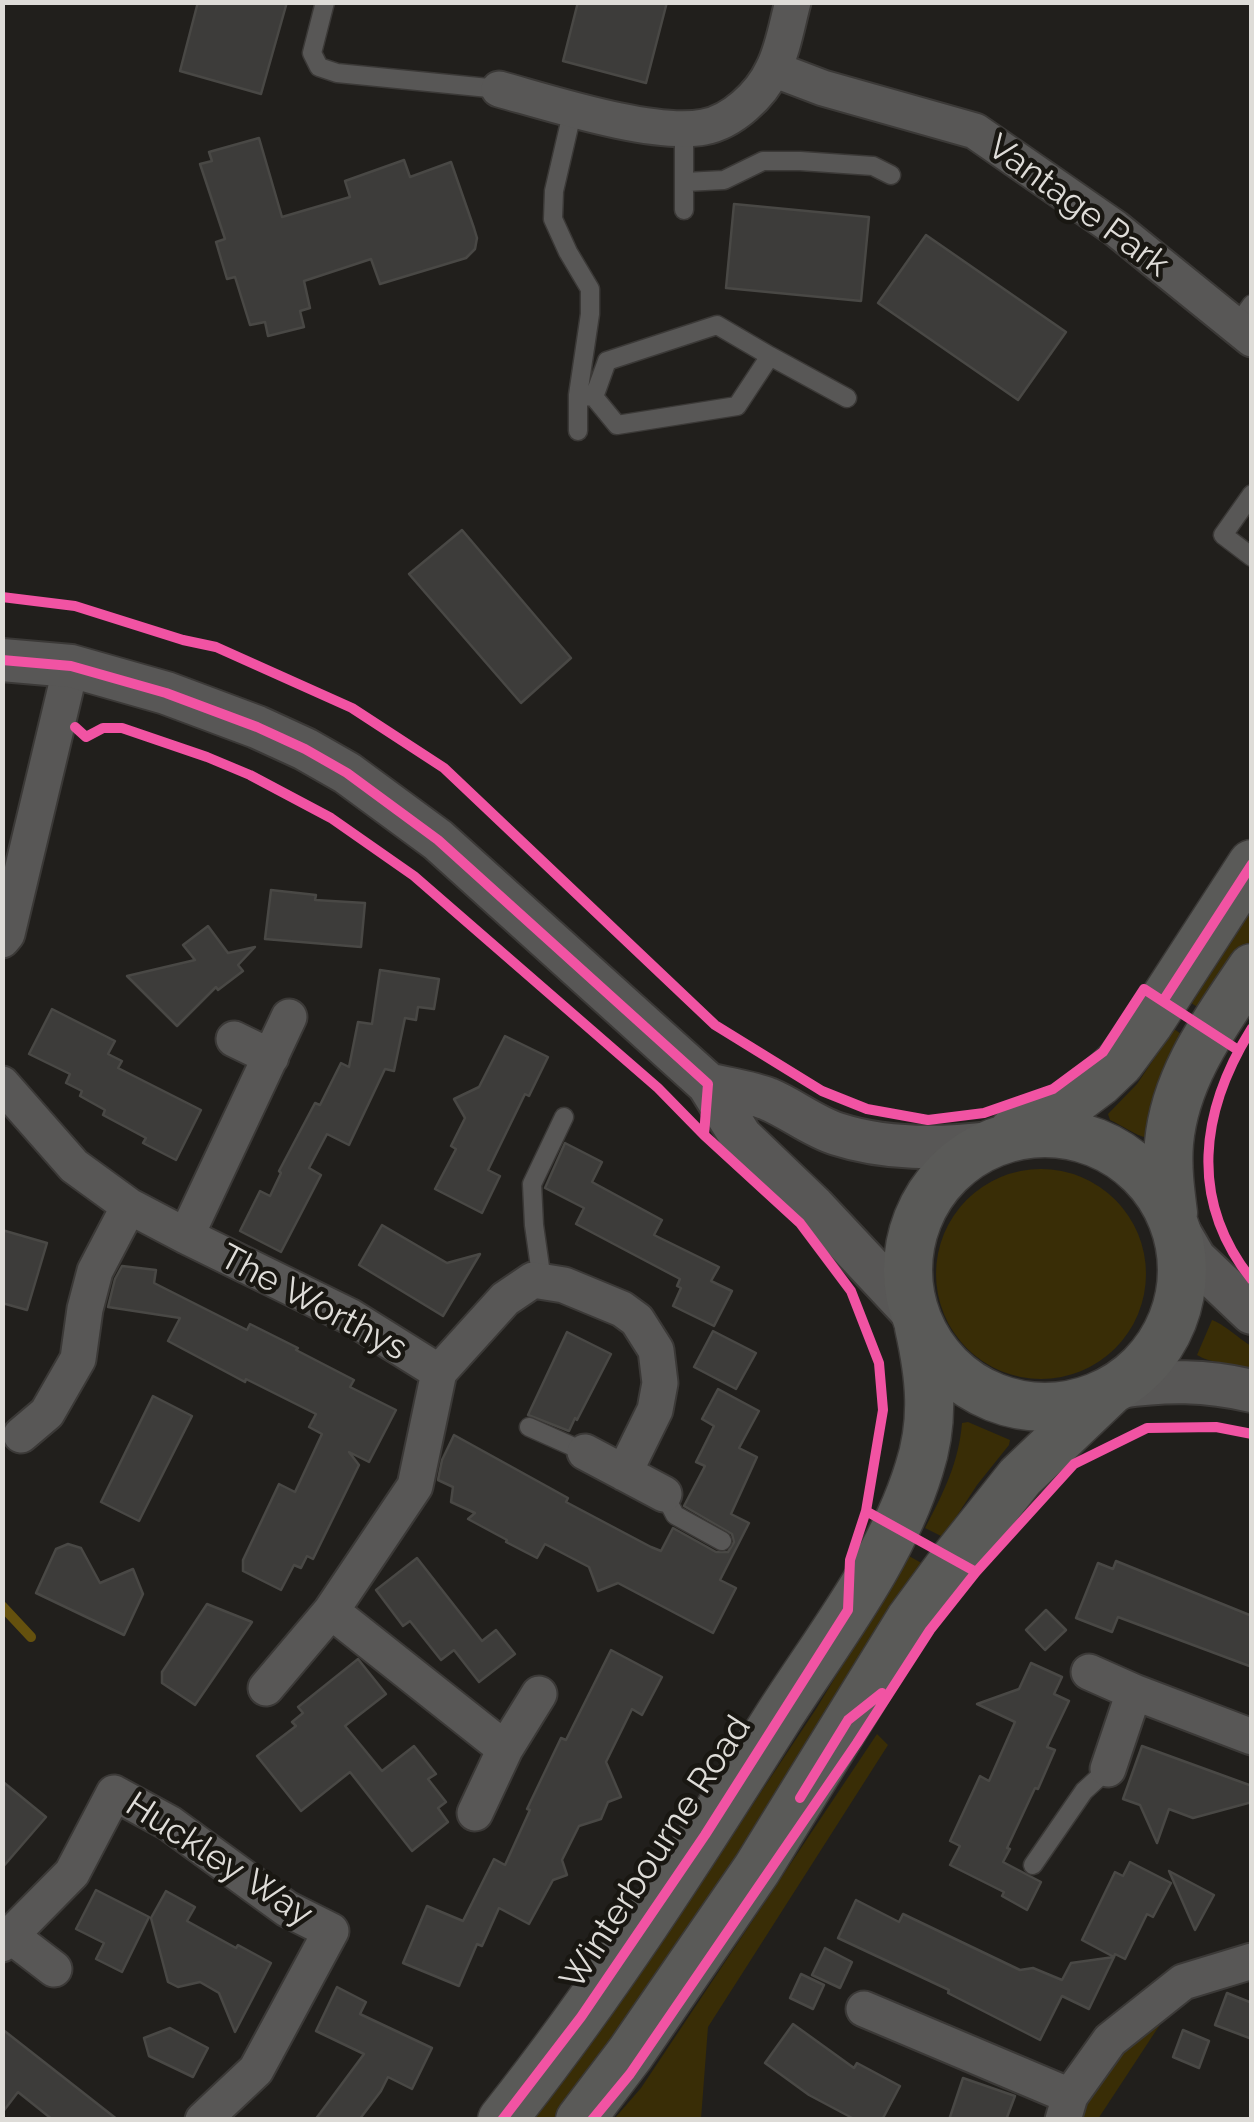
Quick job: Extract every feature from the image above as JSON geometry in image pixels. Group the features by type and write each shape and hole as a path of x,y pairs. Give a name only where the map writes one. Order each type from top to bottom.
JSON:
{"main road":[{"path":"1114,1389 1074,1405 1037,1408 1000,1400 967,1384 939,1358 917,1321 907,1275 912,1234 928,1196 955,1165 1070,1102 1120,1062 1252,864"},
{"path":"580,2120 757,1869 910,1620 954,1560 1020,1477 1153,1356 1175,1317 1184,1273 1169,1181 1172,1120 1201,1046 1252,968"},
{"path":"994,1141 1039,1132 1082,1136 1120,1153 1152,1181 1175,1223"},
{"name":"Winterbourne Road","path":"502,2120 580,2017 705,1835 896,1527 929,1431 928,1368 917,1321"}],"street":[{"path":"500,89 645,125 708,127 747,106 773,69 793,2"},
{"name":"Vantage Park","path":"773,69 823,88 975,131 1246,323"},
{"path":"2,660 71,666 166,693 257,726 347,772 438,840 708,1084 741,1136 814,1207 917,1321"},
{"path":"2,940 7,934 71,666"},
{"name":"The Worthys","path":"186,1236 289,1016"},
{"path":"234,1039 270,1057"},
{"name":"The Worthys","path":"2,1084 74,1166 129,1206 351,1316 439,1372"},
{"path":"708,1084 768,1099 833,1132 856,1139 934,1148 994,1141"},
{"path":"21,1436 47,1413 78,1360 95,1271 129,1206"},
{"path":"1175,1223 1195,1259 1252,1313"},
{"name":"The Worthys","path":"266,1688 331,1612 415,1486 439,1372 505,1299 533,1280 542,1281"},
{"path":"542,1281 564,1284 622,1309 637,1320 656,1350 660,1383 655,1410 624,1473"},
{"path":"1114,1389 1166,1381 1200,1381 1252,1391"},
{"path":"585,1452 664,1494"},
{"path":"331,1612 506,1749"},
{"path":"1089,1672 1252,1737"},
{"path":"1108,1768 1134,1692"},
{"path":"475,1813 506,1749 539,1694"},
{"name":"Huckley Way","path":"54,1968 7,1940 72,1873 114,1793 170,1823 287,1908 330,1931 256,2070 203,2120"},
{"path":"864,2009 1067,2108 1110,2040 1183,1982 1252,1961"}],"lane":[{"path":"325,2 312,53 319,67 337,73 500,89"},
{"path":"572,109 554,191 553,220 590,289 586,396 578,430"},
{"path":"684,129 684,210"},
{"path":"686,182 724,180 763,162 873,166 891,175"},
{"path":"586,396 608,361 717,325 847,398"},
{"path":"586,396 616,426 737,406 770,356"},
{"path":"1252,494 1222,535 1252,557"},
{"path":"542,1281 532,1184 564,1117"},
{"path":"529,1426 585,1452"},
{"path":"664,1494 675,1515 722,1541"},
{"path":"1033,1865 1084,1791 1108,1768"}],"shaded area":[{"path":"1251,905 1251,941 1204,1011 1191,1003"},
{"path":"1174,1029 1187,1038 1147,1138 1110,1120 1108,1114 1137,1084"},
{"path":"1041,1169 1081,1177 1115,1200 1138,1234 1146,1274 1138,1314 1115,1348 1081,1371 1041,1379 1001,1371 967,1348 944,1314 936,1274 944,1234 967,1200 1001,1177"},
{"path":"1212,1320 1251,1346 1251,1369 1197,1355"},
{"path":"962,1423 1010,1440 1009,1445 943,1537 925,1528 954,1464"},
{"path":"909,1556 925,1565 742,1857 559,2119 531,2120 679,1916 816,1709"},
{"path":"877,1734 888,1745 708,2027 701,2119 614,2119 641,2088"},
{"path":"1160,2017 1161,2023 1098,2119 1076,2120 1119,2055"}],"building":[{"path":"198,2 287,2 261,94 180,71"},
{"path":"578,2 667,2 646,83 563,61"},
{"path":"259,138 282,217 350,197 345,181 404,160 410,177 451,162 477,238 475,249 466,258 380,284 371,259 304,281 310,308 300,311 304,327 268,336 265,322 250,325 235,277 227,279 216,242 225,239 200,164 212,161 209,152"},
{"path":"734,204 869,217 861,301 726,288"},
{"path":"926,235 1066,332 1018,400 878,303"},
{"path":"462,530 571,658 521,703 409,574"},
{"path":"271,890 316,895 315,900 365,903 361,947 265,939"},
{"path":"208,926 228,953 255,947 238,965 243,971 218,990 216,987 177,1026 127,976 195,960 183,945"},
{"path":"380,970 439,979 434,1009 418,1007 416,1020 405,1018 394,1071 385,1069 349,1145 327,1134 309,1168 321,1175 281,1252 240,1231 260,1191 270,1196 315,1103 320,1105 341,1063 349,1067 358,1022 372,1024"},
{"path":"52,1009 115,1041 108,1054 122,1061 118,1068 201,1110 176,1160 103,1115 105,1110 66,1083 70,1074 29,1054"},
{"path":"505,1036 548,1057 488,1170 500,1176 482,1213 435,1189 456,1149 451,1146 465,1118 454,1099 479,1087"},
{"path":"565,1143 602,1162 592,1182 662,1220 654,1235 719,1267 711,1281 732,1291 714,1326 673,1306 681,1288 677,1286 680,1279 576,1224 584,1208 545,1188"},
{"path":"382,1225 447,1263 480,1254 443,1316 359,1265"},
{"path":"2,1230 47,1243 27,1310 2,1303"},
{"path":"122,1266 156,1270 154,1283 247,1330 250,1324 298,1348 354,1380 350,1387 396,1410 369,1462 349,1452 359,1465 313,1559 307,1556 301,1568 294,1565 281,1590 243,1571 243,1560 279,1484 295,1492 322,1434 309,1427 316,1414 168,1341 180,1318 108,1307"},
{"path":"713,1331 756,1353 736,1389 694,1367"},
{"path":"567,1332 611,1354 569,1431 528,1415"},
{"path":"718,1389 759,1411 739,1448 757,1457 731,1514 749,1523 720,1580 736,1588 713,1633 618,1583 598,1591 589,1567 545,1544 537,1558 506,1542 468,1519 475,1513 451,1502 453,1487 438,1480 454,1435 651,1547 661,1551 673,1528 716,1552 728,1552 734,1542 732,1534 684,1506 705,1466 696,1462 714,1426 702,1419"},
{"path":"153,1396 192,1416 139,1521 101,1502"},
{"path":"68,1544 81,1548 100,1583 133,1569 143,1594 124,1635 36,1593 56,1549"},
{"path":"417,1558 482,1641 496,1630 515,1654 479,1682 454,1650 441,1660 410,1621 403,1626 376,1590"},
{"path":"1116,1561 1252,1616 1252,1667 1118,1617 1112,1632 1076,1618 1098,1563 1113,1569"},
{"path":"207,1604 252,1622 195,1705 162,1683 162,1672"},
{"path":"1046,1610 1066,1630 1045,1650 1026,1630"},
{"path":"611,1650 662,1677 642,1715 632,1709 606,1762 621,1797 608,1802 601,1819 579,1826 562,1860 567,1875 553,1880 529,1924 499,1908 482,1946 477,1944 459,1986 403,1963 427,1906 463,1921 494,1859 505,1865 561,1738 566,1740"},
{"path":"358,1659 386,1694 345,1726 382,1771 414,1746 436,1774 428,1779 446,1802 438,1808 448,1822 412,1851 350,1772 301,1811 257,1756 296,1726 292,1722 303,1713 298,1707"},
{"path":"1031,1663 1062,1677 1054,1694 1069,1701 1047,1747 1055,1750 1003,1862 1041,1882 1027,1910 1002,1896 1004,1892 950,1865 960,1846 950,1841 980,1776 989,1781 1015,1722 977,1704 1019,1689"},
{"path":"1142,1746 1252,1786 1252,1802 1193,1818 1169,1809 1157,1843 1140,1805 1123,1799"},
{"path":"2,1781 46,1817 2,1868"},
{"path":"1130,1862 1171,1883 1153,1917 1147,1914 1125,1959 1082,1940 1115,1872 1123,1876"},
{"path":"1169,1871 1214,1895 1195,1930"},
{"path":"96,1890 149,1917 122,1972 96,1959 104,1943 76,1929"},
{"path":"166,1891 195,1907 187,1921 271,1963 235,2032 219,1993 200,1982 178,1987 168,1982 151,1918"},
{"path":"856,1900 899,1922 903,1914 1020,1970 1033,1968 1062,1980 1071,1963 1114,1957 1089,2009 1062,1996 1040,2040 948,1993 949,1990 838,1938"},
{"path":"825,1948 852,1962 840,1988 812,1975"},
{"path":"801,1974 824,1985 813,2009 790,1998"},
{"path":"337,1987 366,2002 360,2014 432,2048 412,2089 388,2077 359,2120 315,2120 364,2054 316,2031"},
{"path":"1227,1993 1252,2003 1252,2039 1215,2025"},
{"path":"793,2024 854,2068 857,2063 900,2086 882,2120 856,2120 809,2095 765,2063"},
{"path":"170,2028 208,2048 193,2077 149,2056 144,2038"},
{"path":"2,2029 118,2120 53,2120 18,2092 2,2113"},
{"path":"1183,2030 1209,2041 1199,2068 1173,2057"},
{"path":"963,2078 1015,2096 1006,2120 949,2120"}],"waterway":[{"path":"2,1606 31,1637"}],"cycle path":[{"path":"2,597 75,606 216,647 352,708 444,768 715,1025 822,1091 867,1109 928,1120 984,1113 1053,1089 1103,1052 1144,989 1238,1050"},
{"path":"2,660 71,666 166,693 257,727 347,773 438,840 708,1084 704,1135"},
{"path":"75,727 86,737 103,728 122,728 250,775 331,818 414,876 658,1088 800,1223 851,1291 879,1363 883,1410 866,1511 850,1560 848,1610 705,1835 581,2017 502,2120"},
{"path":"1163,1001 1252,864"},
{"path":"1252,1028 1221,1091 1208,1155 1218,1219 1231,1250 1252,1280"},
{"path":"592,2120 630,2074 930,1630 976,1572 1074,1464 1147,1428 1216,1427 1252,1434"},
{"path":"866,1511 976,1572"},
{"path":"800,1798 848,1720 882,1693"}]}
